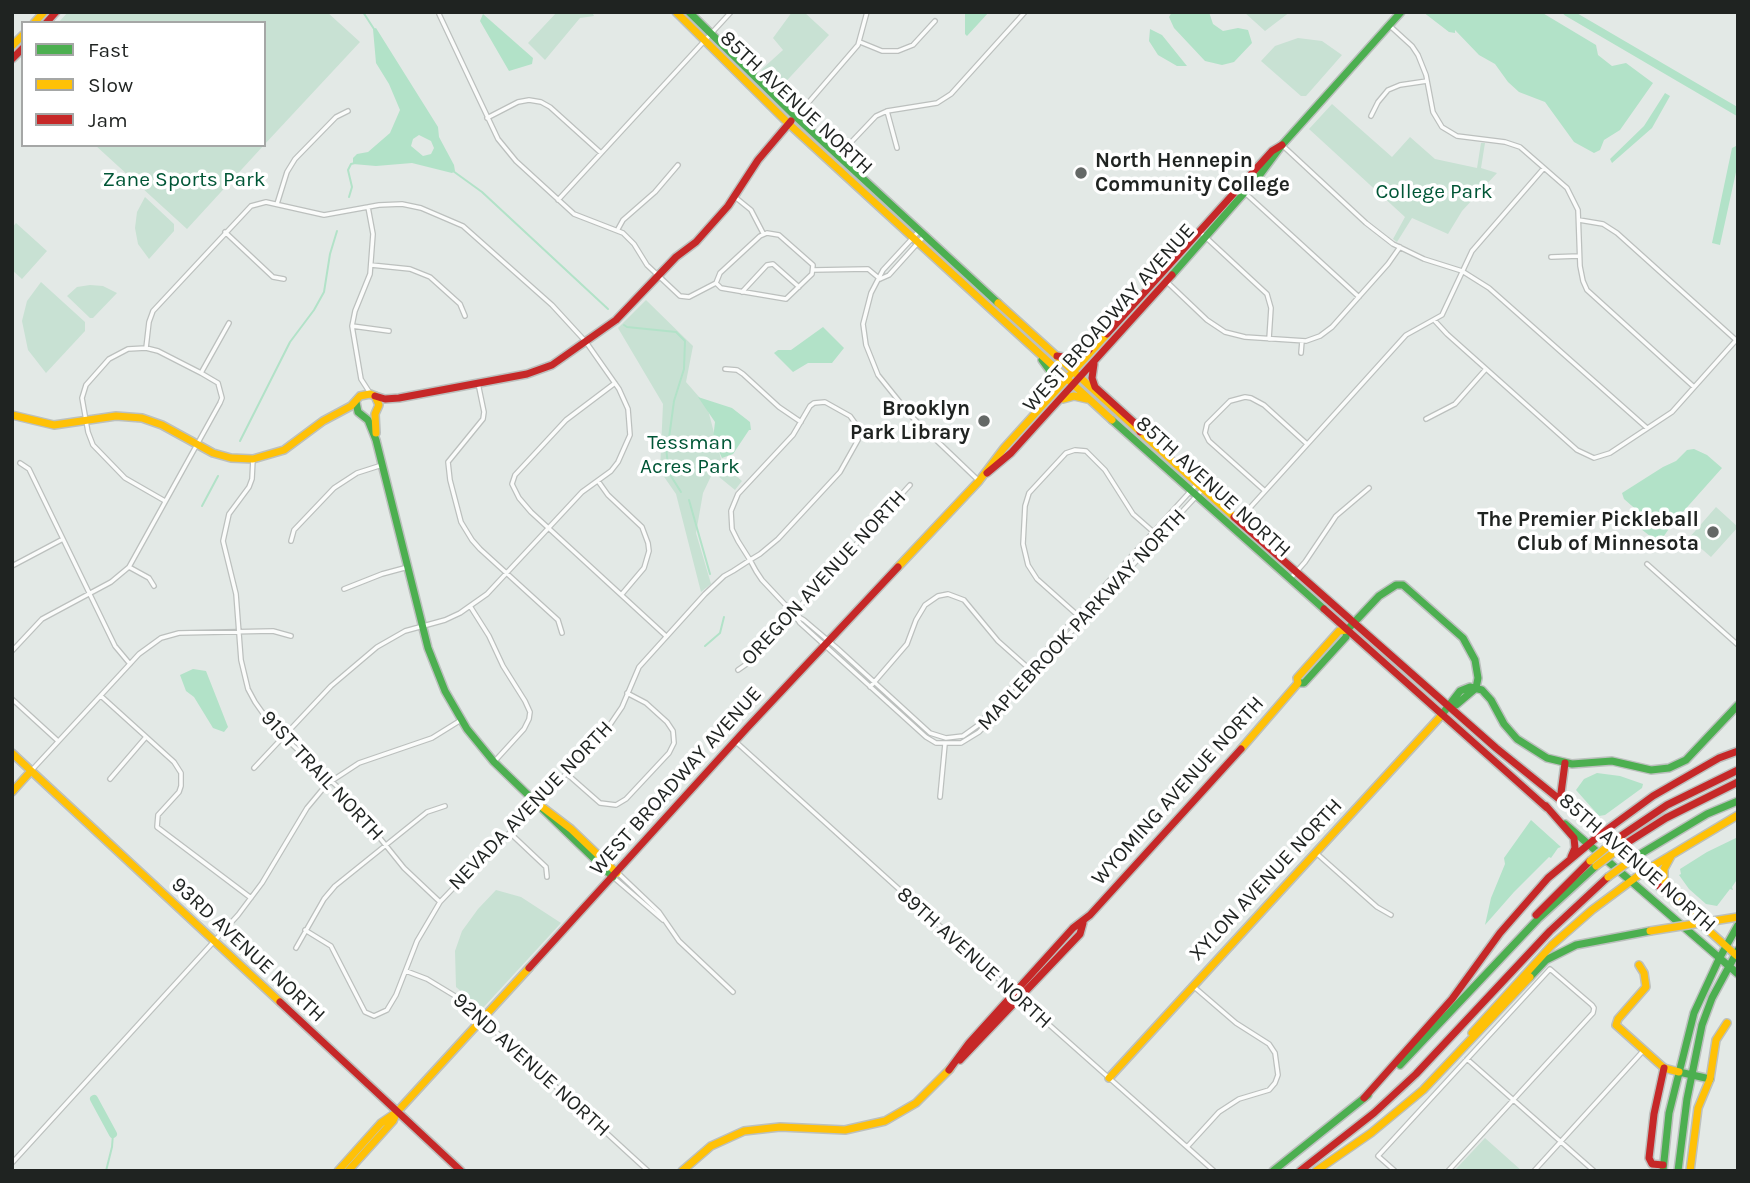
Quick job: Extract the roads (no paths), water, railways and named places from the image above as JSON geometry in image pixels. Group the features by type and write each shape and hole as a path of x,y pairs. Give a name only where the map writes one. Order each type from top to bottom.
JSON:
{"main road":[{"name":"85TH AVENUE NORTH","path":"676,12 796,117 1054,355 1090,400 1296,572 1443,714 1630,882 1738,974"},
{"name":"85TH AVENUE NORTH","path":"688,12 708,38 789,124 971,290 1141,435 1290,579 1601,834 1737,954"},
{"name":"WEST BROADWAY AVENUE","path":"338,1171 382,1123 397,1112 981,478 995,458 1073,378 1109,332 1203,234 1401,12"},
{"path":"12,415 44,424 116,416 142,418 162,425 222,456 253,459 284,450 358,399 373,395 385,399 400,398 527,374 552,365 617,320 659,275 696,242 735,197 758,160 796,117"},
{"name":"WEST BROADWAY AVENUE","path":"1073,378 1096,360 1166,281 1203,234"},
{"path":"971,290 978,301 1050,368 1054,376 1050,403"},
{"path":"1054,355 1066,359 1078,358 1109,332"},
{"path":"1096,360 1092,375 1095,387 1138,426 1141,435"},
{"path":"373,395 379,401 376,440 422,626 436,670 461,720 494,762 564,833 615,875"},
{"path":"1050,403 1071,396 1090,400"},
{"path":"336,414 377,412 385,404 400,398"},
{"path":"358,399 361,414 376,440"},
{"name":"WYOMING AVENUE NORTH","path":"682,1171 711,1146 744,1131 772,1127 845,1130 885,1121 916,1103 1080,934 1083,922 1298,683 1297,678 1339,631 1351,627 1379,596 1396,585 1403,585 1412,591 1463,638 1475,660 1478,678 1476,688"},
{"path":"1476,688 1488,694 1504,724 1517,739 1541,755 1565,763 1612,761 1651,770 1669,768 1686,760 1738,705"},
{"name":"XYLON AVENUE NORTH","path":"1109,1078 1449,707 1476,688"},
{"path":"1364,1098 1452,999 1524,904 1548,878 1653,796 1719,758 1738,751"},
{"name":"93RD AVENUE NORTH","path":"12,753 461,1171"},
{"path":"1565,763 1561,789 1563,797 1584,820"},
{"path":"1273,1171 1395,1070 1618,838 1667,805 1738,770"},
{"path":"12,792 32,771"},
{"path":"1541,786 1554,788 1564,776"},
{"path":"1593,864 1666,818 1738,782"},
{"path":"1300,1171 1374,1113 1416,1074 1550,931 1608,877 1637,856 1707,814 1738,801"},
{"path":"1546,806 1574,838 1575,848 1569,859"},
{"path":"1439,1075 1494,1007 1552,945 1592,910 1643,872 1738,815"},
{"path":"1673,853 1666,864 1664,880 1667,888 1688,911"},
{"path":"1316,1171 1398,1113 1439,1075 1546,960 1576,945 1738,917"},
{"path":"1663,1168 1669,1113 1694,1013 1719,958 1738,925"},
{"path":"1664,1068 1654,1114 1649,1158 1652,1164 1663,1168 1679,1168 1686,1099 1702,1025 1728,967 1737,954"},
{"path":"1639,965 1644,973 1646,987 1618,1019 1616,1025 1664,1068 1710,1079"},
{"path":"1690,1171 1698,1108 1710,1079 1716,1040 1727,1023"},
{"name":"WEST BROADWAY AVENUE","path":"348,1171 393,1121 397,1112"}],"street":[{"path":"558,200 731,12"},
{"path":"796,117 860,42 866,12"},
{"path":"838,156 869,122 887,111 928,105 944,99 1025,12"},
{"path":"439,14 487,118 512,157 579,218 618,229 631,240 644,261 685,297 689,298 716,283 720,273 763,234 779,235 813,265 813,270 786,299 720,288 716,283"},
{"path":"860,42 882,51 898,51 913,45 935,21"},
{"path":"1390,25 1418,55 1433,112 1449,132 1465,138 1512,144 1526,151 1572,195 1578,210 1581,275 1587,290 1694,387"},
{"path":"1371,116 1388,90 1400,85 1427,81"},
{"path":"487,118 523,100 541,102 601,153"},
{"path":"278,204 287,172 295,159 336,117 348,111"},
{"path":"887,111 897,148"},
{"path":"1282,145 1366,223 1400,247 1424,259 1462,271 1489,288 1647,428"},
{"path":"618,229 623,220 655,192 678,165"},
{"path":"1238,521 1406,335 1413,329 1435,321 1446,309 1462,271 1478,243 1544,168"},
{"path":"1242,190 1359,297"},
{"path":"735,197 751,210 763,234"},
{"path":"146,348 153,311 225,232 258,202 324,215 391,204 413,206 463,226 561,313 615,383 624,399 630,420 630,435 624,452 611,471 582,492 487,594 445,620 396,635 377,647 331,685 254,768"},
{"path":"358,399 361,379 352,326 355,311 368,282 371,265 373,234 368,207"},
{"path":"1435,321 1577,450 1594,458 1610,453 1672,412 1737,339 1617,233 1603,224 1579,220"},
{"path":"225,232 274,277 284,279"},
{"path":"922,233 883,270 867,302 863,324 866,345 873,366 914,420 981,478"},
{"path":"1203,234 1267,294 1270,308 1269,339"},
{"path":"1166,281 1216,327 1235,336 1302,341 1326,332 1388,264 1400,247"},
{"path":"1551,257 1580,256"},
{"path":"742,292 767,265 773,264 799,287"},
{"path":"371,265 410,269 430,277 460,304 466,316"},
{"path":"813,270 867,270 880,279"},
{"path":"201,373 229,323"},
{"path":"352,326 389,331"},
{"path":"1301,353 1302,341"},
{"path":"12,651 42,619 118,578 129,567 222,398 220,388 201,373 146,348 128,349 114,355 90,380 82,398 89,440 118,472 165,501"},
{"path":"724,369 737,370 743,374 779,407 801,422 738,494 730,517 732,529 767,587 800,623 874,682 930,733 946,738 940,797"},
{"path":"1426,419 1455,404 1486,369"},
{"path":"361,379 373,395"},
{"path":"478,382 483,419 448,462 457,511 466,531 480,549 558,620 562,633"},
{"path":"615,383 577,410 515,475 512,484 527,507 666,636"},
{"path":"1265,491 1209,441 1205,433 1207,424 1230,401 1251,398 1264,405 1307,444"},
{"name":"NEVADA AVENUE NORTH","path":"305,930 331,946 365,1012 374,1016 387,1010 424,927 440,902 567,774 611,724 639,667 666,636 718,581 769,547 839,472 855,446 858,433 855,421 830,404 814,403 801,422"},
{"path":"1083,620 1037,579 1024,557 1025,506 1029,493 1069,451 1086,451 1105,470 1128,507 1158,536"},
{"name":"91ST TRAIL NORTH","path":"253,459 252,479 229,514 223,541 236,594 241,660 248,689 262,715 331,780 404,868 440,902"},
{"path":"20,463 29,469 115,646 130,664"},
{"path":"292,541 294,530 334,488 357,473 382,465"},
{"path":"598,481 608,495 642,527 648,543 649,551 644,568 621,594"},
{"name":"OREGON AVENUE NORTH","path":"738,670 748,663 794,614 910,485"},
{"path":"1290,579 1336,516 1369,488"},
{"name":"MAPLEBROOK PARKWAY NORTH","path":"946,738 955,738 971,732 1153,532 1197,490"},
{"name":"MAPLEBROOK PARKWAY NORTH","path":"945,744 969,740 1083,620 1197,490"},
{"path":"12,566 63,539"},
{"path":"1647,564 1738,645"},
{"path":"129,567 149,578 154,586"},
{"path":"344,589 408,567"},
{"path":"870,687 907,644 925,605 938,596 948,594 964,600 999,641 1034,673"},
{"path":"470,606 530,712 530,719 524,729 494,762"},
{"path":"32,771 146,647 170,635 273,631 291,636"},
{"path":"827,644 926,737 945,744"},
{"path":"567,774 600,803 611,806 626,799 674,743 673,731 667,722 646,703 627,693"},
{"path":"100,695 174,762 181,773 179,792 156,819 157,827 251,898"},
{"path":"12,699 58,741"},
{"path":"12,1163 251,898 307,808 331,780 359,763 432,738 461,720"},
{"path":"110,779 146,737"},
{"name":"89TH AVENUE NORTH","path":"736,742 1214,1171"},
{"path":"296,948 329,892 428,812 444,806"},
{"path":"510,833 546,867 547,877"},
{"path":"1315,852 1377,907 1391,915"},
{"path":"615,875 733,992"},
{"path":"1395,1171 1378,1156 1550,969 1594,1008 1593,1013 1448,1171"},
{"name":"92ND AVENUE NORTH","path":"406,971 448,991 482,1018 648,1171"},
{"path":"1187,1147 1219,1112 1239,1099 1269,1090 1278,1075 1275,1053 1269,1044 1236,1023 1193,986"},
{"path":"1534,1171 1644,1050"},
{"path":"1467,1059 1594,1171"}],"waterway":[{"path":"363,12 374,29"},
{"path":"1567,12 1738,112"},
{"path":"349,197 352,187 348,170 351,164 355,163"},
{"path":"453,171 482,192 608,309"},
{"path":"240,441 290,342 324,292 337,231"},
{"path":"624,325 676,332 685,341 684,369 674,401 669,438"},
{"path":"666,448 669,473 681,492"},
{"path":"202,506 218,476"},
{"path":"689,500 710,574"},
{"path":"705,646 720,633 724,617"},
{"path":"94,1099 113,1134"},
{"path":"106,1171 113,1134"}],"place":[{"name":"North Hennepin Community College","path":"1081,173"},
{"name":"Brooklyn Park Library","path":"984,421"},
{"name":"The Premier Pickleball Club of Minnesota","path":"1713,532"}],"park label":[{"name":"Zane Sports Park","path":"184,180"},
{"name":"College Park","path":"1434,192"},
{"name":"Tessman Acres Park","path":"690,455"}]}
